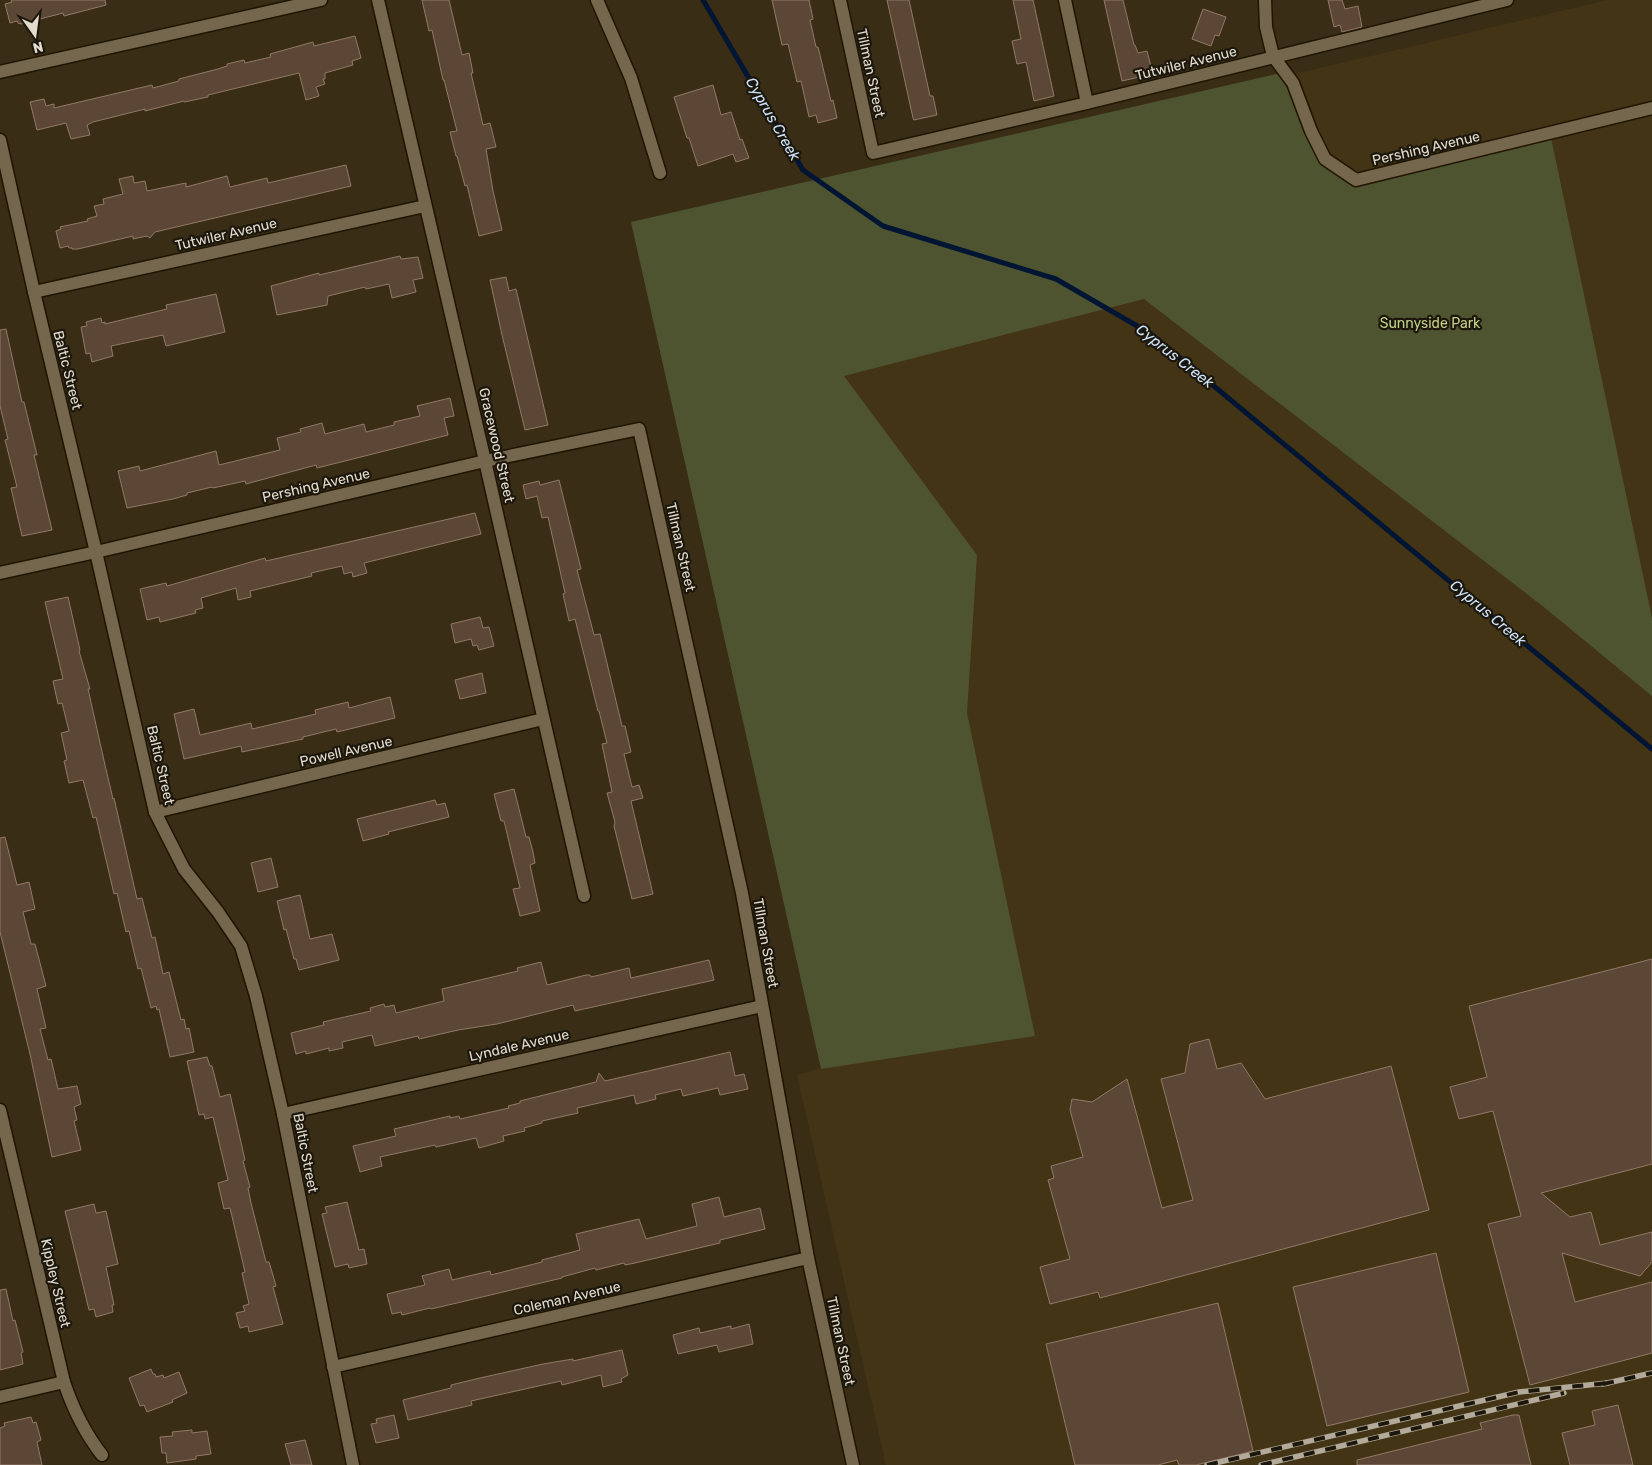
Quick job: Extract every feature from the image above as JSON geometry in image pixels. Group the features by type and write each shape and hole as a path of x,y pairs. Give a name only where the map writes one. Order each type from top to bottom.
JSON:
{"street":[{"path":"0,72 321,0"},
{"name":"Gracewood Street","path":"378,0 584,896"},
{"path":"597,0 631,78 660,173"},
{"name":"Tillman Street","path":"840,0 873,153"},
{"path":"1065,0 1087,103"},
{"path":"1265,0 1266,27 1273,56"},
{"name":"Tutwiler Avenue","path":"873,153 1087,103 1507,0"},
{"name":"Pershing Avenue","path":"1273,56 1293,83 1311,131 1325,159 1356,180 1652,108"},
{"name":"Baltic Street","path":"0,140 155,812 184,868 241,946 256,996 283,1114 353,1465"},
{"name":"Tutwiler Avenue","path":"34,292 425,206"},
{"name":"Tillman Street","path":"639,429 742,893 808,1258 853,1465"},
{"name":"Pershing Avenue","path":"0,572 96,552 485,461 639,429"},
{"name":"Powell Avenue","path":"155,812 543,719"},
{"name":"Lyndale Avenue","path":"283,1114 762,1006"},
{"name":"Kippley Street","path":"0,1110 64,1382 79,1422 89,1439 102,1455"},
{"name":"Coleman Avenue","path":"333,1367 808,1258"},
{"path":"0,1397 64,1382"}],"shaded area":[{"path":"1607,0 1652,0 1652,1465 886,1465 797,1075 821,1068 631,222 791,194"}],"green space":[{"name":"Sunnyside Park","path":"1285,72 1325,159 1356,180 1550,133 1652,618 1652,696 1545,608 1144,299 844,376 977,555 967,713 1035,1036 821,1069 631,222"}],"building":[{"path":"11,0 105,0 106,5 64,16 63,13 21,24 17,21 10,23 5,4 12,2"},
{"path":"422,0 449,0 462,55 469,53 473,73 471,73 483,125 490,123 496,147 486,149 502,230 479,236 467,185 465,186 450,132 457,131 432,30 429,31"},
{"path":"772,0 809,0 813,19 810,20 816,47 818,47 837,118 818,123 816,115 809,117 801,81 797,82 788,44 782,45"},
{"path":"887,0 909,0 930,96 933,96 937,115 914,120 913,118"},
{"path":"1013,0 1033,0 1054,96 1034,101 1026,62 1017,64 1012,41 1021,39"},
{"path":"1104,0 1123,0 1134,45 1138,53 1147,51 1153,74 1122,81"},
{"path":"1328,0 1342,0 1345,9 1358,6 1362,27 1342,32 1340,25 1334,27"},
{"path":"1203,9 1226,17 1219,36 1215,35 1211,46 1192,39"},
{"path":"355,36 361,58 352,61 353,65 325,73 325,79 323,79 325,84 316,87 319,96 306,100 299,73 208,95 208,97 145,111 145,109 93,122 87,125 90,135 71,139 66,123 37,130 30,102 44,99 46,106 54,104 54,108 152,85 153,88 218,69 227,66 227,64 244,60 245,63 271,57 270,54 313,42 314,46"},
{"path":"713,85 721,115 731,112 740,140 742,139 749,158 736,162 733,154 698,166 674,97"},
{"path":"346,165 351,186 155,232 150,238 147,236 133,239 133,236 78,249 72,249 68,246 60,248 56,231 61,229 60,227 88,221 87,219 97,216 94,206 104,204 103,199 123,194 119,179 133,176 134,183 145,181 147,191 186,183 186,187 227,176 230,187 267,178 268,183"},
{"path":"400,256 401,259 418,257 423,278 413,280 416,292 392,298 389,284 366,289 365,287 328,296 327,305 277,315 271,286 319,273 319,275"},
{"path":"506,277 509,291 516,289 548,425 525,430 490,280"},
{"path":"216,294 225,332 166,346 163,335 111,346 113,356 92,362 90,353 86,354 81,327 87,326 86,322 101,318 102,323 105,322 105,324 167,309 166,305"},
{"path":"6,329 22,402 24,402 37,455 34,455 52,530 22,536 11,488 17,487 5,440 8,439 0,406 0,330"},
{"path":"450,398 454,416 444,418 448,435 317,468 316,465 246,484 245,481 212,487 187,493 187,495 173,499 127,508 118,471 139,466 140,471 216,451 219,465 280,450 277,438 301,432 300,429 322,423 325,434 364,424 366,432 394,425 394,422 420,416 417,406"},
{"path":"559,480 581,569 577,570 594,635 600,634 622,726 625,726 631,752 624,754 632,787 639,785 643,798 631,801 653,894 632,899 607,793 612,792 602,744 607,743 575,619 569,621 563,594 565,593 548,517 542,518 537,496 526,499 523,485 539,481 540,485"},
{"path":"475,513 481,534 364,563 367,573 353,577 352,572 344,574 342,566 311,573 312,576 250,591 251,597 238,600 236,588 201,598 203,608 195,610 196,613 160,622 159,617 147,620 140,589 166,583 167,586 265,558 266,561"},
{"path":"68,597 137,899 142,898 152,938 155,937 163,974 169,972 181,1020 184,1019 186,1029 189,1028 194,1052 170,1057 159,1009 157,1010 156,1006 151,1008 141,968 138,969 129,931 126,932 117,893 114,894 96,817 93,818 83,780 69,783 64,761 67,760 61,733 69,731 62,703 58,704 53,681 63,679 45,602"},
{"path":"480,617 483,628 489,627 494,646 479,650 477,645 473,646 471,639 455,643 451,624"},
{"path":"482,673 486,693 460,699 455,680"},
{"path":"390,697 395,718 337,732 336,729 303,737 303,739 242,752 241,746 184,759 174,714 194,709 200,735 251,723 252,729 316,714 315,710 348,702 349,708"},
{"path":"514,789 526,837 529,837 533,852 535,863 530,865 540,911 520,916 513,889 520,888 504,821 501,821 494,794"},
{"path":"435,800 437,805 445,803 449,817 388,832 389,834 363,841 357,819"},
{"path":"5,837 17,885 29,882 35,909 23,912 31,944 35,944 46,986 37,989 46,1028 40,1029 48,1060 51,1059 58,1089 77,1086 81,1104 74,1107 77,1120 74,1121 81,1150 52,1157 30,1054 0,932 0,838"},
{"path":"271,858 278,887 258,892 251,863"},
{"path":"300,895 310,939 332,934 339,960 299,970 286,929 284,930 277,901"},
{"path":"1652,959 1652,1164 1541,1193 1570,1217 1591,1212 1600,1245 1652,1232 1652,1262 1640,1276 1562,1253 1575,1302 1652,1282 1652,1353 1530,1385 1488,1224 1521,1216 1493,1111 1459,1119 1450,1087 1487,1077 1469,1006"},
{"path":"709,960 714,980 575,1011 573,1005 497,1024 419,1039 418,1036 375,1046 372,1035 342,1042 343,1048 329,1051 329,1048 306,1054 306,1051 296,1054 291,1033 324,1025 323,1022 371,1011 370,1008 384,1004 385,1007 394,1005 396,1013 444,1001 442,989 518,971 517,968 541,962 547,985 586,975 591,977 629,968 631,978"},
{"path":"1209,1039 1217,1069 1241,1063 1265,1099 1391,1066 1429,1210 1100,1298 1098,1292 1050,1304 1040,1267 1070,1259 1048,1180 1054,1178 1051,1166 1083,1157 1070,1110 1072,1099 1092,1102 1127,1079 1162,1208 1193,1200 1161,1079 1185,1073 1190,1044"},
{"path":"730,1052 735,1076 744,1074 748,1089 720,1095 718,1088 683,1096 681,1089 655,1095 656,1099 636,1104 634,1095 577,1108 578,1113 542,1121 542,1123 524,1128 525,1131 503,1136 504,1141 479,1148 476,1138 436,1147 435,1145 380,1157 382,1166 360,1172 353,1146 396,1136 394,1129 450,1116 450,1118 459,1116 460,1119 509,1108 508,1106 520,1103 520,1101 596,1082 599,1073 605,1081"},
{"path":"207,1057 210,1066 212,1066 220,1097 230,1094 245,1160 243,1161 250,1187 248,1188 251,1203 266,1262 269,1262 276,1286 273,1287 283,1324 249,1332 248,1326 240,1328 236,1313 245,1311 243,1306 249,1304 242,1273 245,1272 230,1208 224,1209 218,1183 228,1180 213,1117 205,1119 204,1114 199,1115 187,1061"},
{"path":"719,1197 724,1217 760,1208 765,1229 720,1240 720,1243 635,1263 625,1265 624,1263 596,1270 595,1268 562,1278 440,1307 402,1315 401,1312 392,1314 387,1294 425,1285 422,1276 449,1269 452,1280 490,1271 491,1275 542,1262 542,1260 580,1250 576,1234 639,1219 646,1239 697,1226 692,1204"},
{"path":"347,1202 359,1250 364,1249 367,1264 349,1268 348,1264 335,1267 322,1214 327,1213 325,1207"},
{"path":"94,1204 96,1213 106,1211 118,1264 106,1267 114,1305 112,1305 113,1312 96,1317 94,1309 89,1310 65,1211"},
{"path":"1436,1253 1469,1392 1327,1426 1293,1287"},
{"path":"6,1289 13,1321 15,1320 23,1352 21,1353 23,1364 0,1370 0,1290"},
{"path":"1218,1303 1253,1451 1196,1465 1179,1465 1177,1460 1158,1465 1075,1465 1046,1344"},
{"path":"749,1324 753,1344 719,1352 717,1345 678,1354 673,1335 699,1328 700,1333 731,1326 731,1329"},
{"path":"622,1350 628,1375 621,1379 622,1382 603,1387 601,1375 562,1385 561,1381 471,1401 472,1405 408,1420 403,1400 451,1388 451,1385 480,1378 543,1364 573,1359 573,1361"},
{"path":"151,1369 156,1377 163,1375 164,1378 179,1372 187,1393 172,1400 173,1402 147,1412 144,1405 140,1406 129,1378"},
{"path":"1618,1405 1633,1465 1570,1465 1562,1433 1595,1425 1592,1411"},
{"path":"394,1415 399,1438 376,1443 371,1424 377,1423 376,1419"},
{"path":"1519,1415 1531,1465 1357,1465 1357,1460 1482,1429 1480,1423"},
{"path":"31,1417 33,1423 36,1422 41,1440 37,1442 42,1465 0,1465 0,1428 5,1426 4,1423"},
{"path":"192,1430 192,1433 207,1431 211,1454 196,1456 196,1459 167,1463 166,1453 162,1453 160,1437 173,1436 172,1432"},
{"path":"305,1440 312,1465 291,1465 285,1444"}],"waterway":[{"name":"Cyprus Creek","path":"703,0 803,170 883,226 1056,279 1151,334 1652,749"}],"railway":[{"path":"1603,1384 1652,1373"},
{"path":"1207,1465 1519,1392 1608,1383"},
{"path":"1261,1465 1564,1393"}]}
